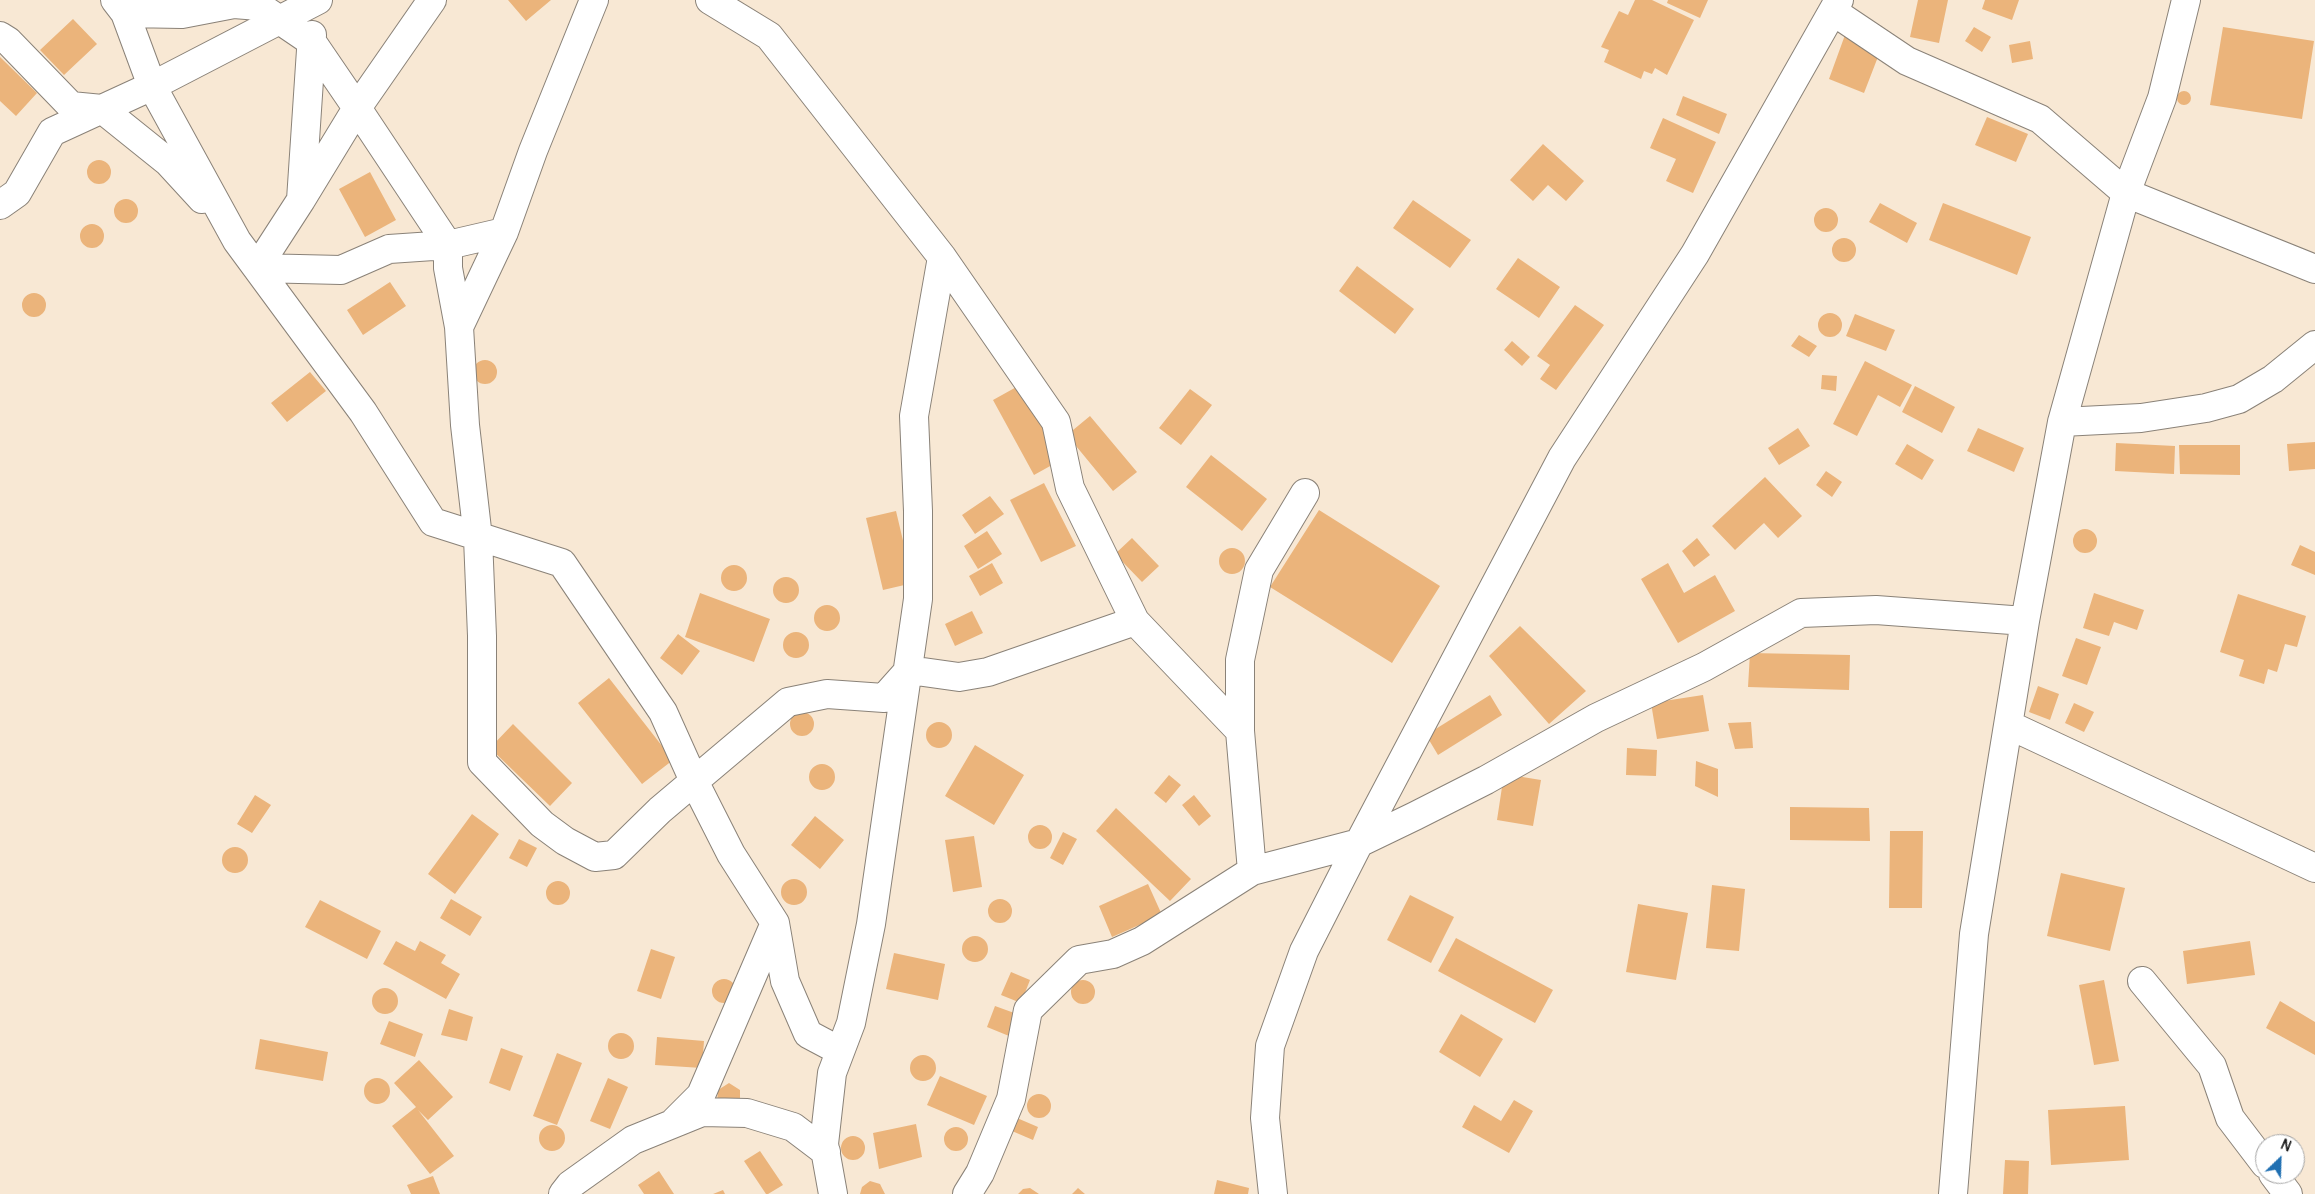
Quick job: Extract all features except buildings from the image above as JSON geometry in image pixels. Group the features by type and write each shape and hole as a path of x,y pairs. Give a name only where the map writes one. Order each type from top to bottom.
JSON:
{"street":[{"path":"257,268 357,108 432,0"},
{"path":"459,328 504,232 533,151 594,0"},
{"path":"710,0 769,36 942,258 1056,422 1070,488 1135,621 1240,730"},
{"path":"1953,1194 1974,934 2025,621 2062,422 2126,194 2162,98 2186,0"},
{"path":"301,200 316,2"},
{"path":"0,205 17,193 52,132 152,86 316,2"},
{"path":"840,1051 808,1034 785,981 775,923 731,854 694,781 663,712 562,563 478,538 432,522 363,412 257,268 233,232 152,86 120,6 182,14 234,4 259,6 312,42 448,245 448,268 459,328 465,425 478,538 482,636 482,762 542,824 565,841 595,857 614,855 660,810 694,781 788,702 827,694 884,698 909,670"},
{"path":"1274,1192 1265,1118 1270,1046 1304,951 1562,458 1695,254 1837,6 1907,61 2040,119 2126,194 2315,269"},
{"path":"0,36 8,41 71,106 102,109 168,162 233,232"},
{"path":"257,268 341,270 389,249 448,245 504,232"},
{"path":"833,1194 824,1144 832,1073 851,1023 871,924 918,599 918,511 914,416 942,258"},
{"path":"2062,422 2141,418 2206,408 2239,399 2273,380 2315,345"},
{"path":"1252,871 1240,730 1240,660 1259,570 1305,493"},
{"path":"967,1194 980,1173 1011,1099 1028,1010 1079,960 1113,954 1142,941 1252,871 1359,843 1486,780 1596,718 1704,667 1801,612 1876,610 2025,621"},
{"path":"909,670 959,677 988,672 1135,621"},
{"path":"2009,725 2315,868"},
{"path":"671,1125 701,1095 775,923"},
{"path":"2142,981 2212,1066 2230,1118 2255,1151"},
{"path":"564,1194 570,1185 633,1140 702,1112 747,1113 793,1127 826,1152"}]}
